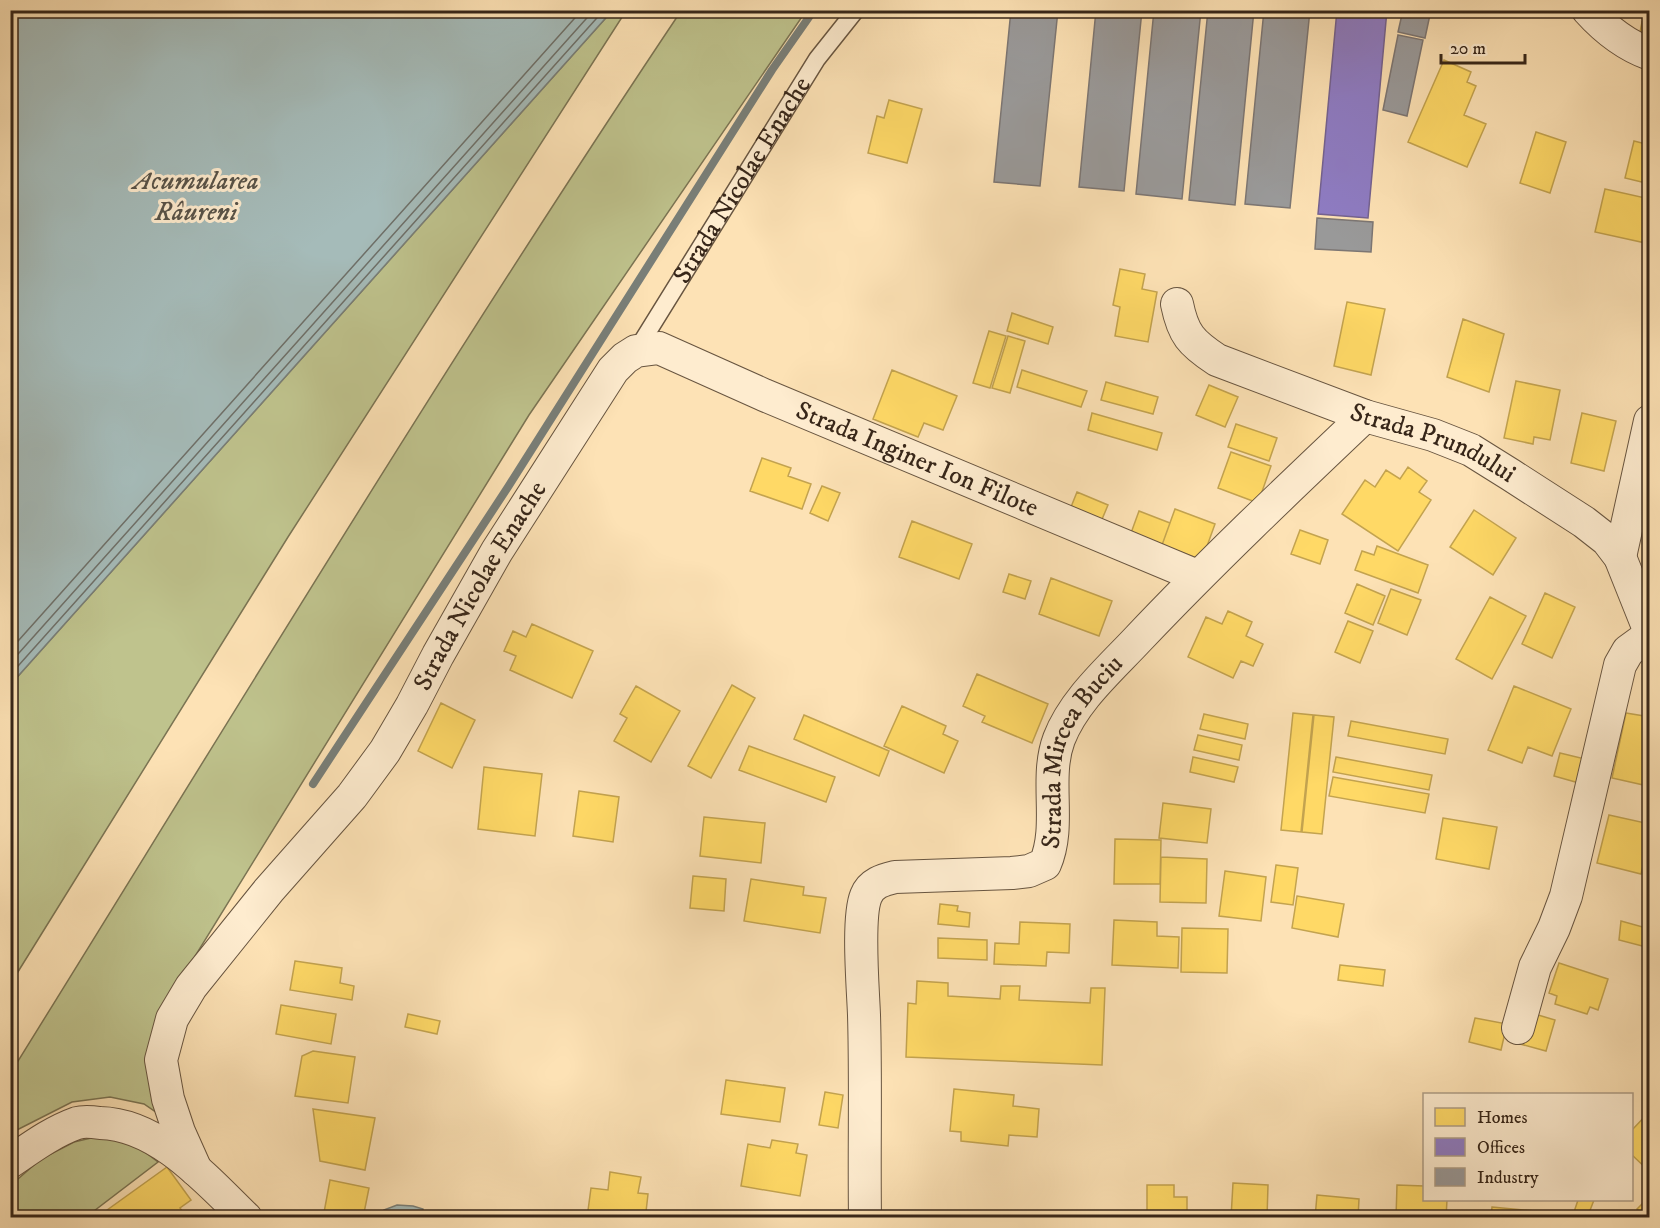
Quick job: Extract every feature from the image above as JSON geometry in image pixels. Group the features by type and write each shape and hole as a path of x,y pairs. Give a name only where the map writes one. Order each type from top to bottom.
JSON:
{"street":[{"path":"1588,10 1604,27 1635,48 1650,54"},
{"name":"Strada Prundului","path":"1177,304 1181,325 1189,337 1217,360 1365,416 1434,435 1471,450 1584,522 1607,540 1620,557 1650,633"},
{"name":"Strada Inginer Ion Filote","path":"636,351 659,348 764,395 1197,576"},
{"name":"Strada Nicolae Enache","path":"196,1170 179,1132 168,1099 161,1060 172,1019 191,987 269,890 352,796 385,751 503,541 613,370 636,351"},
{"name":"Strada Mircea Buciu","path":"865,1218 862,907 866,894 879,881 895,877 1012,873 1029,871 1045,864 1051,850 1053,833 1054,759 1059,739 1071,716 1095,685 1197,576 1365,416"},
{"path":"1620,557 1650,421"},
{"path":"1518,1028 1535,967 1554,928 1566,896 1620,665 1628,651 1650,633"},
{"path":"10,1162 48,1136 80,1122 111,1123 150,1135 196,1170 246,1218"}],"lane":[{"name":"Strada Nicolae Enache","path":"636,351 817,58 856,10"}],"green space":[{"path":"612,11 626,11 288,537 11,983 11,684"},
{"path":"681,11 806,11 529,415 168,1000 166,1119 144,1104 110,1097 72,1102 11,1133 10,1074 425,406"},
{"path":"108,1134 141,1149 158,1162 86,1217 11,1218 11,1185 41,1159 74,1142"}],"water":[{"name":"Acumularea Râureni","path":"10,11 612,11 11,684"},
{"path":"397,1205 423,1209 423,1214 418,1217 386,1217 384,1210"}],"building: Homes":[{"path":"1642,22 1650,24 1650,45 1638,43"},
{"path":"1444,60 1471,72 1467,82 1476,86 1464,115 1486,124 1467,167 1408,142"},
{"path":"889,100 922,109 907,163 868,153 877,116 884,118"},
{"path":"1536,132 1566,142 1550,193 1520,183"},
{"path":"1634,141 1650,145 1650,184 1625,178"},
{"path":"1605,189 1650,199 1650,244 1595,232"},
{"path":"1120,269 1145,274 1142,289 1157,292 1148,342 1115,336 1120,307 1113,305"},
{"path":"1347,302 1385,309 1371,375 1334,366"},
{"path":"1012,313 1053,327 1048,344 1007,331"},
{"path":"1463,319 1504,334 1489,392 1447,377"},
{"path":"989,331 1006,336 990,388 973,383"},
{"path":"1008,336 1025,341 1010,393 992,388"},
{"path":"892,370 957,396 943,430 924,423 918,437 873,419"},
{"path":"1022,370 1087,391 1081,407 1017,387"},
{"path":"1516,381 1560,390 1550,440 1534,437 1533,444 1504,438"},
{"path":"1106,382 1158,397 1153,414 1101,400"},
{"path":"1209,385 1238,397 1225,427 1196,415"},
{"path":"1092,413 1162,433 1157,450 1088,430"},
{"path":"1582,413 1616,421 1604,471 1571,463"},
{"path":"1236,424 1277,438 1269,461 1228,447"},
{"path":"1231,452 1271,466 1258,503 1218,488"},
{"path":"762,458 791,468 788,476 811,484 802,509 750,491"},
{"path":"1408,467 1427,481 1419,492 1431,500 1398,551 1342,514 1365,480 1375,487 1386,470 1400,479"},
{"path":"822,486 840,493 828,521 810,513"},
{"path":"1077,492 1108,505 1100,524 1069,512"},
{"path":"1175,509 1215,524 1202,560 1162,545"},
{"path":"1474,510 1516,538 1493,575 1450,547"},
{"path":"1139,511 1170,523 1162,545 1131,533"},
{"path":"912,521 972,544 959,579 899,557"},
{"path":"1300,530 1328,540 1320,564 1291,554"},
{"path":"1377,546 1428,565 1418,593 1355,570 1362,551 1374,555"},
{"path":"1009,574 1031,581 1025,599 1003,592"},
{"path":"1051,578 1112,601 1099,636 1039,614"},
{"path":"1357,584 1385,596 1373,625 1345,613"},
{"path":"1391,589 1421,600 1407,635 1378,623"},
{"path":"1545,593 1575,607 1552,658 1522,644"},
{"path":"1490,597 1526,616 1492,679 1456,659"},
{"path":"1228,611 1252,622 1246,636 1263,644 1253,666 1241,661 1233,678 1188,657 1206,617 1222,624"},
{"path":"1348,621 1373,631 1360,663 1335,652"},
{"path":"532,624 593,651 572,698 510,670 516,656 504,651 513,631 526,637"},
{"path":"977,674 1048,704 1032,743 982,722 985,716 963,706"},
{"path":"732,685 755,698 711,778 688,766"},
{"path":"636,686 680,711 651,762 614,741 627,718 620,714"},
{"path":"1514,686 1571,709 1552,756 1528,747 1522,763 1488,750"},
{"path":"441,703 475,720 452,768 418,751"},
{"path":"902,706 946,726 943,734 958,741 944,773 884,746"},
{"path":"1293,713 1313,715 1301,832 1281,830"},
{"path":"1626,713 1650,717 1648,786 1612,778"},
{"path":"1204,714 1248,724 1245,739 1200,729"},
{"path":"804,715 889,751 879,776 794,739"},
{"path":"1314,715 1334,717 1322,834 1302,832"},
{"path":"1351,721 1448,739 1445,754 1348,736"},
{"path":"1198,735 1242,745 1239,760 1194,750"},
{"path":"749,746 835,777 826,802 739,770"},
{"path":"1560,753 1585,759 1579,783 1554,776"},
{"path":"1193,757 1238,767 1234,782 1190,772"},
{"path":"1336,757 1432,775 1429,790 1333,772"},
{"path":"484,767 542,774 535,836 478,829"},
{"path":"1333,777 1429,794 1425,813 1329,796"},
{"path":"579,791 619,797 613,842 573,836"},
{"path":"1163,803 1211,809 1207,843 1159,838"},
{"path":"1609,815 1650,824 1650,837 1641,874 1597,863"},
{"path":"704,817 765,823 761,863 700,856"},
{"path":"1443,818 1497,827 1489,869 1436,859"},
{"path":"1115,839 1161,840 1160,884 1114,884"},
{"path":"1161,857 1207,859 1206,903 1160,902"},
{"path":"1276,865 1298,868 1293,905 1271,902"},
{"path":"1225,871 1266,877 1261,921 1219,916"},
{"path":"693,876 726,879 724,911 690,908"},
{"path":"751,879 804,887 803,895 826,898 820,933 744,921"},
{"path":"1297,896 1344,904 1338,937 1292,928"},
{"path":"940,904 958,906 957,911 970,913 969,927 938,924"},
{"path":"1114,920 1157,922 1157,936 1179,937 1178,968 1112,965"},
{"path":"1621,921 1650,929 1650,948 1619,940"},
{"path":"1020,922 1070,924 1069,953 1047,952 1046,966 994,964 995,943 1019,944"},
{"path":"1182,928 1228,929 1227,973 1181,972"},
{"path":"938,938 987,940 987,960 938,958"},
{"path":"295,961 342,968 340,983 354,986 352,1000 290,990"},
{"path":"1559,963 1608,979 1598,1010 1590,1007 1587,1014 1555,1004 1557,996 1549,993"},
{"path":"1340,965 1385,970 1383,986 1338,980"},
{"path":"917,981 948,983 948,996 1000,999 1001,986 1020,986 1019,1000 1090,1003 1091,988 1105,988 1102,1065 906,1057 908,1003 916,1004"},
{"path":"281,1005 336,1014 331,1044 276,1034"},
{"path":"1528,1012 1555,1020 1546,1051 1520,1044"},
{"path":"408,1014 440,1021 437,1034 405,1027"},
{"path":"1475,1018 1507,1024 1501,1050 1469,1042"},
{"path":"313,1051 355,1057 348,1103 295,1096 302,1056"},
{"path":"726,1080 785,1088 780,1122 721,1114"},
{"path":"954,1089 1014,1095 1013,1106 1039,1109 1037,1137 1009,1135 1008,1146 961,1141 961,1132 950,1131"},
{"path":"825,1092 843,1095 838,1128 819,1125"},
{"path":"313,1109 375,1118 365,1170 320,1161"},
{"path":"1650,1112 1650,1172 1633,1156 1633,1129"},
{"path":"772,1140 798,1144 796,1153 807,1155 800,1196 741,1186 748,1144 770,1148"},
{"path":"167,1167 191,1200 180,1208 187,1218 96,1218"},
{"path":"610,1172 641,1177 638,1193 648,1194 646,1212 653,1213 652,1218 587,1218 591,1188 608,1190"},
{"path":"330,1180 369,1188 363,1218 323,1218"},
{"path":"1233,1183 1268,1185 1267,1218 1231,1218"},
{"path":"1147,1185 1174,1185 1174,1197 1187,1197 1187,1218 1147,1218"},
{"path":"1397,1185 1423,1186 1423,1201 1447,1201 1446,1218 1396,1218"},
{"path":"1317,1195 1359,1199 1358,1218 1315,1218"},
{"path":"1650,1196 1650,1218 1645,1218 1637,1209"},
{"path":"1578,1201 1594,1201 1587,1218 1572,1218"},
{"path":"1492,1207 1535,1211 1534,1218 1491,1218"}],"building: Offices":[{"path":"1337,10 1387,10 1368,218 1318,214"}],"building: Industry":[{"path":"1011,10 1058,10 1040,186 994,182"},
{"path":"1096,10 1142,10 1124,191 1079,187"},
{"path":"1154,10 1201,10 1182,199 1136,194"},
{"path":"1208,10 1254,10 1235,205 1189,200"},
{"path":"1264,10 1310,10 1290,208 1245,204"},
{"path":"1403,10 1431,10 1425,38 1398,32"},
{"path":"1398,35 1423,40 1407,116 1383,110"},
{"path":"1317,218 1373,222 1371,252 1315,249"}],"waterway":[{"path":"313,784 508,487 772,70 814,10"}]}
